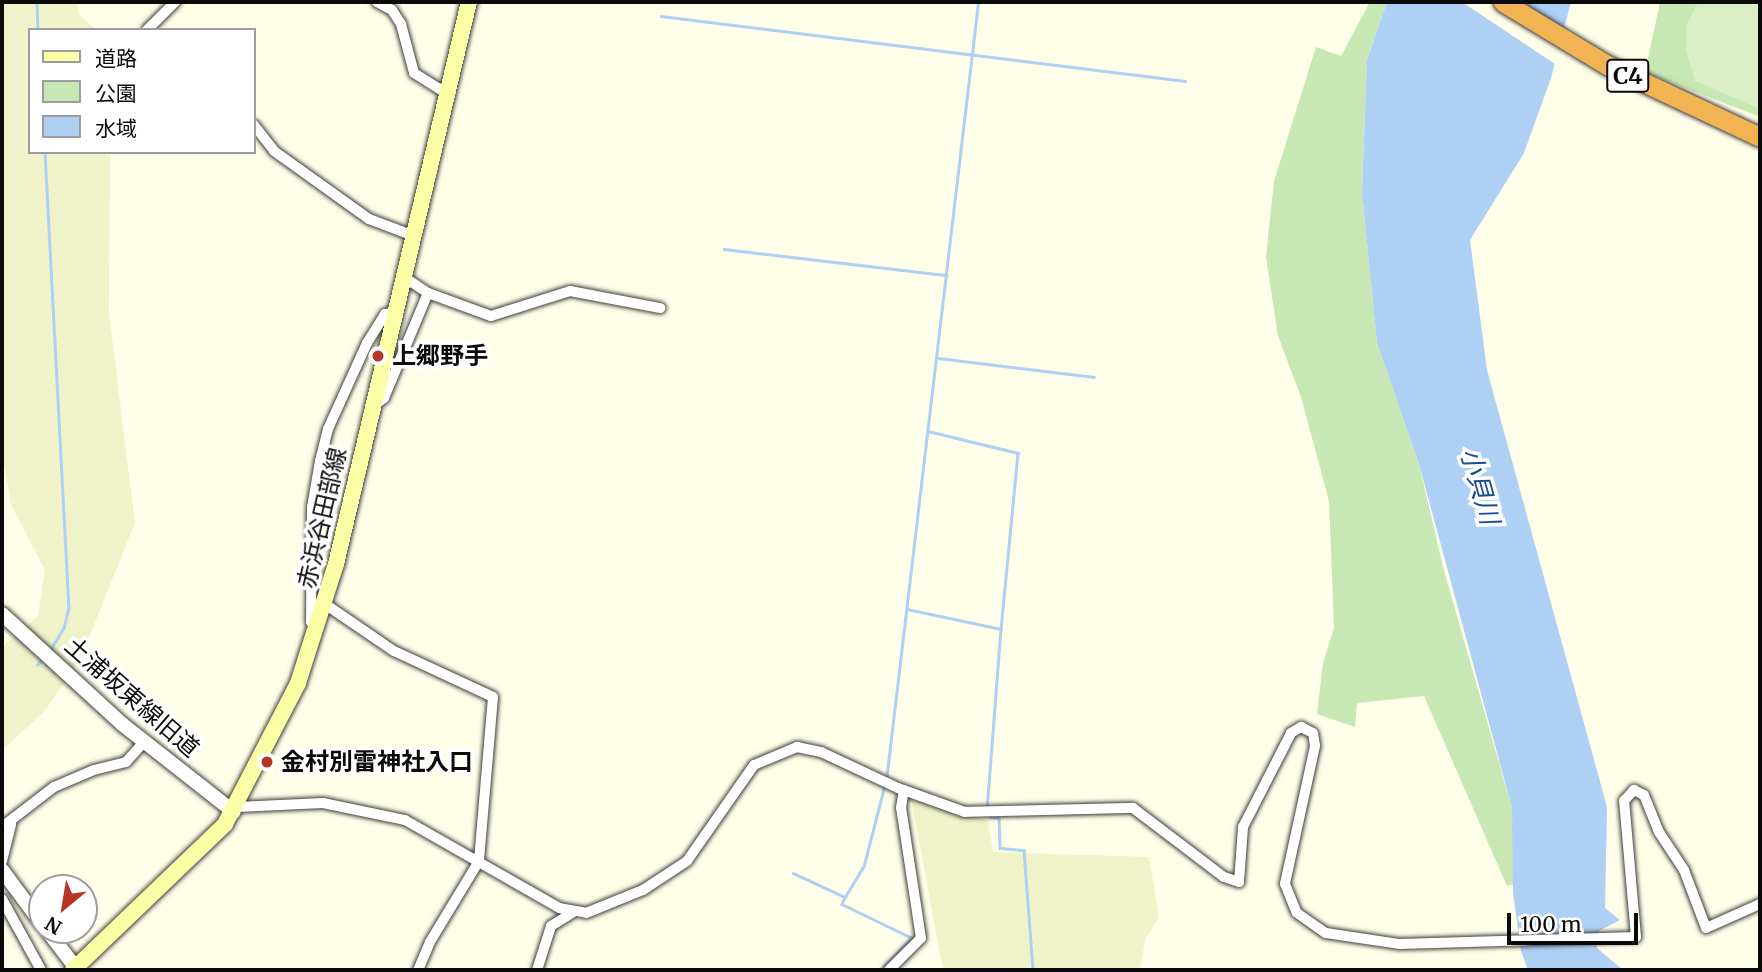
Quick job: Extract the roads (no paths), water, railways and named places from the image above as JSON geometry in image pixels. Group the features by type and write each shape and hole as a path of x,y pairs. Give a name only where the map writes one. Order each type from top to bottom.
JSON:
{"highway":[{"name":"C4","path":"1503,2 1607,65 1760,137"}],"main road":[{"name":"赤浜谷田部線","path":"75,969 175,876 236,809 284,715 325,604 469,2"}],"street":[{"path":"149,28 175,2"},
{"path":"377,2 392,10 401,24 414,73 447,94"},
{"path":"256,128 274,151 369,219 414,236"},
{"path":"404,277 428,293 491,316 570,291 660,308"},
{"path":"372,407 384,398 428,293"},
{"path":"318,628 311,622 312,507 320,461 328,429 367,343 385,314 395,313"},
{"path":"325,604 394,652 493,697 479,862 430,942 418,970"},
{"name":"土浦坂東線旧道","path":"2,614 145,741 236,809"},
{"path":"236,809 323,803 405,820 573,912 586,913 643,890 687,861 754,765 769,755 797,747 821,752 904,790 965,812 1133,808 1224,877 1239,882 1243,827 1291,733 1307,728 1313,733 1315,746 1285,884 1297,913 1326,933 1367,943 1606,940 1636,937 1638,932 1624,801 1634,790 1644,795 1659,832 1684,870 1706,928 1760,904"},
{"path":"2,861 6,826 54,788 94,770 126,762 145,741"},
{"path":"889,970 920,938 901,808 904,790"},
{"path":"2,870 28,905"},
{"path":"2,900 41,970"},
{"path":"537,970 551,926 573,912"},
{"path":"57,944 75,969"}],"water":[{"name":"小貝川","path":"1387,2 1571,2 1551,78 1524,153 1470,240 1487,370 1607,807 1605,908 1620,920 1599,931 1597,948 1623,970 1528,970 1521,951 1513,893 1512,808 1419,464 1377,343 1362,192 1367,60"}],"waterway":[{"path":"37,2 38,28"},
{"path":"886,781 978,2"},
{"path":"661,16 1185,81"},
{"path":"45,154 69,608 64,628 51,650"},
{"path":"724,249 946,275"},
{"path":"938,358 1094,377"},
{"path":"928,431 1018,453 1001,629"},
{"path":"907,609 1001,629 987,809"},
{"path":"37,665 44,657"},
{"path":"793,873 845,897 864,865 884,787"},
{"path":"990,817 999,818 1000,848 1024,850 1033,970"},
{"path":"845,897 842,904 912,938 881,970"}],"place":[{"name":"上郷野手","path":"378,356"},
{"name":"金村別雷神社入口","path":"267,762"}]}
